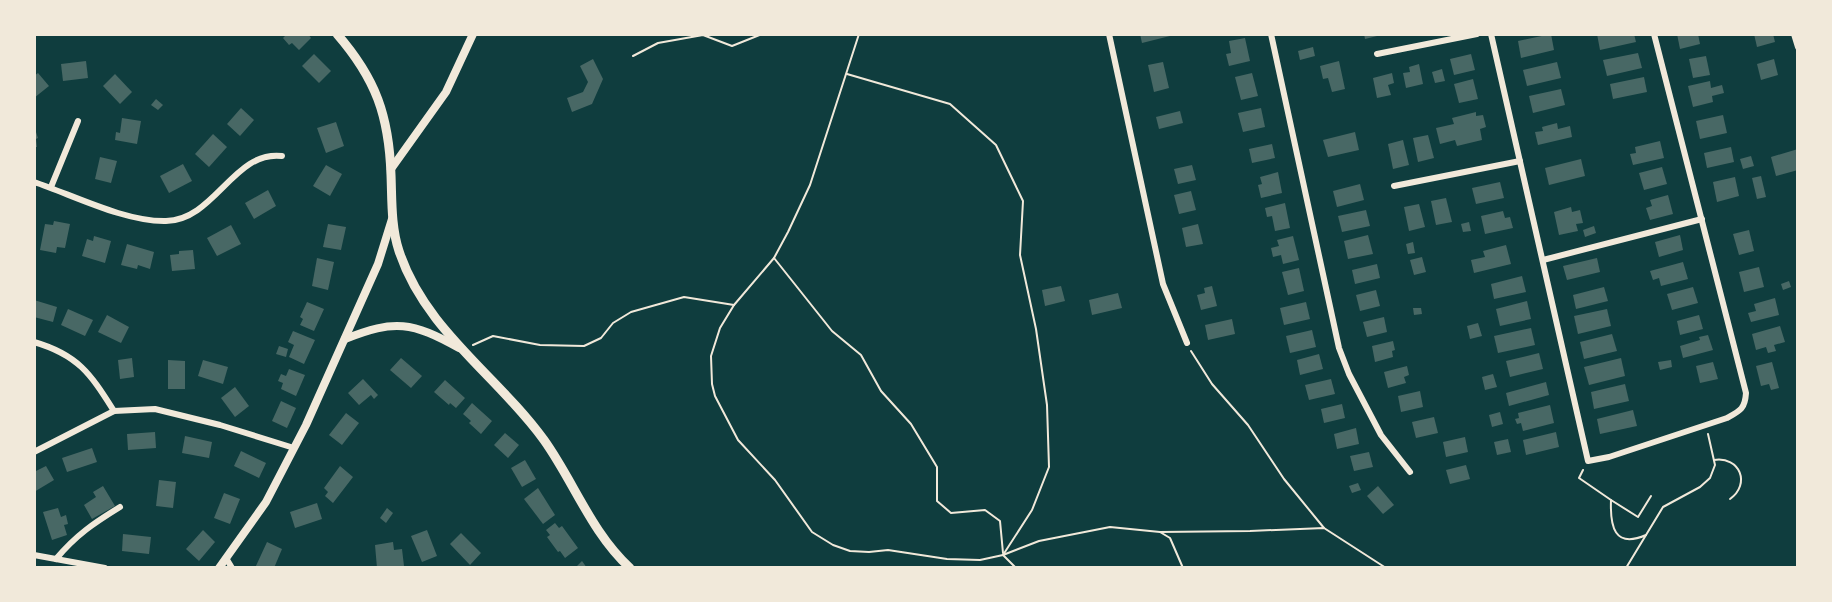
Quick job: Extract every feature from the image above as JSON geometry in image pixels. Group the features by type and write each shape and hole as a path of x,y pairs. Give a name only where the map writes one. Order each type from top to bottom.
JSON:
{"main road":[{"path":"337,34 356,56 376,92 388,131 392,218 398,250 415,286 431,314 514,401 544,440 606,541 630,567"}],"street":[{"path":"391,169 446,92 472,34"},
{"path":"1109,34 1163,284 1187,343"},
{"path":"1271,34 1339,348 1381,435 1410,472"},
{"path":"1377,54 1477,34"},
{"path":"1491,34 1588,461 1609,457 1727,418 1745,406 1746,393 1654,34"},
{"path":"1794,34 1797,48"},
{"path":"51,187 78,121"},
{"path":"34,182 144,220 168,221 190,216 253,161 273,155 282,156"},
{"path":"1394,186 1520,162"},
{"path":"219,567 266,502 294,448 378,264 392,218"},
{"path":"1543,260 1702,219"},
{"path":"345,339 385,326 402,326 436,335 462,349"},
{"path":"34,342 72,358 93,378 114,411"},
{"path":"34,452 114,411 155,409 220,425 294,448"},
{"path":"56,559 74,538 120,507"},
{"path":"34,555 105,567"},
{"path":"226,558 232,567"}],"path":[{"path":"633,56 658,43 703,35 732,46 762,34"},
{"path":"860,34 810,185 774,258 734,305 720,328 714,343 711,369 715,396 738,440 776,480 812,532 833,545 850,551 888,550 962,560 981,560 1003,555 1039,541 1110,527 1160,532 1324,528"},
{"path":"846,74 951,104 996,146 1023,201 1020,255 1036,329 1044,383 1049,467 1032,510 1003,555"},
{"path":"774,258 832,331 861,355 881,391 911,424 937,467 937,501 951,513 985,510 1000,521 1003,555 1016,567"},
{"path":"462,349 493,336 540,345 584,346 602,338 614,323 631,312 684,297 734,305"},
{"path":"1187,343 1212,384 1248,425 1284,479 1324,528 1386,567"},
{"path":"1626,567 1663,507 1700,487 1710,478 1715,465 1706,425"},
{"path":"1714,460 1729,461 1737,467 1741,476 1741,485 1730,500"},
{"path":"1588,461 1579,478 1638,517 1651,496"},
{"path":"1611,500 1610,512 1614,532 1623,539 1634,540 1646,536"},
{"path":"1160,532 1170,538 1183,567"}],"building":[{"path":"283,34 308,34 311,38 299,50 292,43 289,45 283,38 285,36"},
{"path":"1140,34 1173,34 1174,35 1142,43"},
{"path":"1364,34 1381,34 1381,35 1365,39"},
{"path":"1551,34 1554,50 1521,58 1518,41"},
{"path":"1597,34 1634,34 1636,42 1600,50"},
{"path":"1677,34 1698,34 1700,44 1680,49"},
{"path":"1754,34 1773,34 1775,42 1757,47"},
{"path":"1245,38 1250,61 1229,66 1226,54 1231,53 1229,41"},
{"path":"1313,47 1315,56 1300,60 1298,51"},
{"path":"1638,53 1642,68 1607,76 1603,60"},
{"path":"314,54 331,71 319,83 302,66"},
{"path":"1471,54 1475,70 1454,75 1450,59"},
{"path":"1706,56 1710,75 1693,78 1689,59"},
{"path":"593,59 603,79 592,104 572,112 567,98 583,92 588,82 580,66"},
{"path":"1774,59 1778,75 1761,80 1757,64"},
{"path":"86,61 88,78 63,81 61,64"},
{"path":"1339,61 1345,89 1332,92 1328,78 1323,79 1320,66"},
{"path":"1163,62 1169,88 1154,92 1148,65"},
{"path":"1557,62 1561,78 1527,86 1523,70"},
{"path":"1419,64 1423,84 1406,88 1403,73 1410,72 1409,67"},
{"path":"1442,69 1445,81 1435,83 1432,72"},
{"path":"38,73 49,86 34,98 34,76"},
{"path":"1252,73 1258,96 1241,100 1235,77"},
{"path":"1392,73 1394,83 1388,85 1391,95 1377,98 1373,78"},
{"path":"115,74 132,92 120,104 103,86"},
{"path":"1644,77 1647,92 1613,99 1610,84"},
{"path":"1473,79 1478,99 1459,103 1454,84"},
{"path":"1710,81 1711,88 1722,85 1724,93 1712,96 1713,102 1693,107 1688,86"},
{"path":"1561,89 1565,105 1533,113 1529,96"},
{"path":"156,99 163,105 158,110 151,105"},
{"path":"241,108 254,120 240,136 227,124"},
{"path":"1261,108 1265,127 1243,132 1238,113"},
{"path":"1180,111 1183,123 1159,129 1156,117"},
{"path":"1476,112 1476,116 1483,115 1486,127 1480,129 1482,140 1457,146 1455,140 1440,144 1436,128 1454,124 1452,118"},
{"path":"1723,115 1727,133 1700,139 1696,121"},
{"path":"122,118 141,121 137,144 115,140 116,132 120,133"},
{"path":"336,122 344,146 326,153 317,128"},
{"path":"1557,123 1558,129 1570,126 1572,137 1538,145 1535,132 1543,131 1542,127"},
{"path":"34,126 38,138 36,139 37,147 34,147"},
{"path":"1355,132 1359,150 1328,157 1323,140"},
{"path":"213,134 227,147 209,167 195,154"},
{"path":"1428,135 1434,158 1418,162 1413,138"},
{"path":"1403,140 1409,165 1393,169 1388,144"},
{"path":"1660,141 1664,158 1633,165 1630,154 1636,153 1635,147"},
{"path":"1272,144 1275,158 1252,163 1249,149"},
{"path":"1731,147 1734,162 1707,168 1704,153"},
{"path":"1798,149 1798,170 1776,176 1771,157"},
{"path":"1751,156 1754,166 1743,169 1740,159"},
{"path":"100,157 117,161 111,183 95,179"},
{"path":"1581,159 1585,176 1549,185 1545,168"},
{"path":"183,164 192,181 169,193 160,176"},
{"path":"326,165 342,174 330,196 313,186"},
{"path":"1192,165 1196,180 1178,184 1174,169"},
{"path":"1662,167 1667,184 1644,190 1639,173"},
{"path":"1278,172 1282,193 1261,198 1258,185 1262,184 1260,177"},
{"path":"1761,176 1766,197 1757,199 1752,178"},
{"path":"1735,177 1739,196 1717,202 1713,182"},
{"path":"1500,182 1504,198 1476,204 1472,188"},
{"path":"1360,184 1364,200 1337,207 1333,191"},
{"path":"268,190 276,206 254,219 245,203"},
{"path":"1191,191 1196,210 1179,214 1174,195"},
{"path":"1668,195 1673,214 1650,220 1646,208 1652,206 1650,200"},
{"path":"1446,198 1452,222 1436,225 1431,201"},
{"path":"1285,203 1290,228 1275,231 1272,216 1267,217 1265,208"},
{"path":"1419,204 1425,227 1409,231 1404,207"},
{"path":"1571,207 1572,212 1580,210 1583,223 1576,224 1578,231 1559,235 1554,212"},
{"path":"1366,210 1370,226 1342,232 1338,216"},
{"path":"1503,211 1505,218 1510,217 1513,228 1485,234 1481,216"},
{"path":"54,221 70,224 65,248 57,247 56,253 40,250 45,224 53,225"},
{"path":"1469,222 1471,231 1463,232 1461,224"},
{"path":"328,224 346,227 341,250 323,247"},
{"path":"1198,224 1203,244 1186,247 1182,228"},
{"path":"231,225 241,244 217,256 207,238"},
{"path":"1594,226 1596,233 1585,237 1583,230"},
{"path":"1749,230 1754,251 1739,255 1733,234"},
{"path":"1368,235 1373,254 1348,259 1344,241"},
{"path":"1680,235 1683,250 1659,257 1655,242"},
{"path":"94,236 111,241 105,263 82,256 87,239 93,241"},
{"path":"1293,236 1299,260 1283,264 1281,255 1273,257 1271,248 1279,246 1277,240"},
{"path":"1413,242 1415,253 1408,254 1406,244"},
{"path":"127,244 154,252 150,269 138,265 137,269 121,265"},
{"path":"1506,245 1511,264 1474,273 1471,260 1485,257 1483,251"},
{"path":"193,250 195,269 172,271 170,255 179,254 179,251"},
{"path":"1422,257 1426,272 1414,275 1410,260"},
{"path":"317,258 334,262 328,290 312,286"},
{"path":"1597,258 1600,272 1567,280 1563,266"},
{"path":"1683,262 1688,279 1661,286 1659,278 1653,280 1650,271"},
{"path":"1377,264 1380,278 1355,284 1352,270"},
{"path":"1759,267 1764,287 1744,292 1739,272"},
{"path":"1299,268 1304,291 1288,295 1282,272"},
{"path":"1522,276 1526,292 1494,299 1491,284"},
{"path":"1789,281 1791,287 1783,290 1781,284"},
{"path":"1061,286 1065,301 1045,306 1042,290"},
{"path":"1212,286 1217,306 1201,310 1197,295 1205,293 1204,288"},
{"path":"1604,287 1608,301 1576,309 1573,295"},
{"path":"1693,287 1698,303 1672,310 1667,294"},
{"path":"1376,290 1380,306 1360,311 1356,295"},
{"path":"1118,293 1122,308 1092,315 1089,300"},
{"path":"1775,298 1779,315 1751,322 1748,313 1756,311 1754,304"},
{"path":"34,300 57,307 53,322 34,317"},
{"path":"1527,301 1531,319 1500,326 1496,309"},
{"path":"307,302 324,309 314,331 300,325 303,319 300,317"},
{"path":"1306,302 1310,319 1284,325 1280,308"},
{"path":"1413,308 1421,308 1422,314 1414,315"},
{"path":"68,309 93,320 85,336 61,325"},
{"path":"1607,309 1611,326 1578,334 1574,316"},
{"path":"107,315 129,327 121,343 98,332"},
{"path":"1699,315 1703,329 1680,335 1677,321"},
{"path":"1384,317 1387,332 1367,337 1363,322"},
{"path":"1232,319 1235,334 1208,340 1205,325"},
{"path":"1478,323 1482,336 1470,339 1467,326"},
{"path":"1780,326 1785,342 1774,345 1776,351 1768,353 1766,347 1756,350 1752,334"},
{"path":"1531,328 1535,345 1498,353 1494,336"},
{"path":"1312,330 1316,347 1290,353 1286,336"},
{"path":"293,331 315,340 304,364 289,357 294,345 288,342"},
{"path":"1612,334 1617,351 1584,359 1580,342"},
{"path":"1708,335 1713,350 1683,358 1680,346"},
{"path":"1393,341 1395,350 1392,351 1393,357 1375,362 1372,346"},
{"path":"279,346 288,349 286,357 276,354"},
{"path":"1539,353 1543,369 1510,377 1506,361"},
{"path":"1319,354 1323,369 1300,375 1297,360"},
{"path":"132,358 134,377 120,379 118,360"},
{"path":"401,358 422,376 411,388 390,370"},
{"path":"1621,358 1625,376 1589,385 1584,367"},
{"path":"168,360 185,361 185,389 168,389"},
{"path":"203,360 228,367 223,384 198,376"},
{"path":"1671,360 1672,367 1660,370 1658,362"},
{"path":"1713,362 1718,379 1700,383 1696,366"},
{"path":"1772,362 1779,388 1771,390 1769,384 1761,386 1756,366"},
{"path":"1407,366 1409,375 1404,377 1406,383 1388,388 1384,372"},
{"path":"289,369 305,375 296,396 281,389 283,383 278,381 281,374 286,376"},
{"path":"1493,374 1497,387 1485,390 1482,377"},
{"path":"363,379 378,395 374,399 371,395 359,405 348,393"},
{"path":"1331,379 1335,394 1309,400 1305,385"},
{"path":"445,380 465,398 456,408 434,392"},
{"path":"1546,382 1549,395 1509,406 1506,393"},
{"path":"1625,384 1629,401 1594,409 1591,392"},
{"path":"235,387 249,406 235,417 221,398"},
{"path":"1420,391 1423,407 1401,412 1398,396"},
{"path":"281,401 296,408 287,428 272,421"},
{"path":"472,403 492,421 481,434 463,414"},
{"path":"1342,404 1345,418 1324,423 1321,409"},
{"path":"1550,405 1554,423 1523,431 1521,423 1517,424 1515,419 1519,418 1518,413"},
{"path":"1633,410 1637,426 1600,434 1597,419"},
{"path":"1500,412 1503,424 1492,427 1489,415"},
{"path":"346,413 359,423 342,445 329,435"},
{"path":"1434,417 1438,433 1416,438 1412,422"},
{"path":"1356,428 1359,444 1337,449 1334,434"},
{"path":"155,432 156,448 128,450 127,434"},
{"path":"1556,432 1559,447 1526,455 1523,440"},
{"path":"505,433 519,445 508,458 494,445"},
{"path":"185,436 212,442 209,458 182,453"},
{"path":"1465,437 1468,452 1446,457 1443,442"},
{"path":"1508,439 1511,452 1497,455 1494,442"},
{"path":"92,448 97,462 67,472 62,458"},
{"path":"241,451 266,463 259,478 234,466"},
{"path":"1369,452 1373,467 1354,471 1350,456"},
{"path":"525,460 536,479 522,487 511,468"},
{"path":"1466,465 1470,479 1450,484 1446,470"},
{"path":"46,466 54,480 34,492 34,472"},
{"path":"340,466 353,477 333,503 325,496 328,492 324,488"},
{"path":"159,480 176,482 173,508 156,506"},
{"path":"1358,483 1361,490 1352,493 1349,486"},
{"path":"103,486 115,506 92,519 84,505 96,497 93,492"},
{"path":"1378,486 1394,505 1383,514 1367,496"},
{"path":"538,488 555,515 543,524 524,499"},
{"path":"224,493 240,499 230,524 214,518"},
{"path":"317,503 322,519 295,528 290,512"},
{"path":"58,508 61,517 66,515 68,524 64,525 67,535 52,540 43,512"},
{"path":"387,508 393,513 386,523 380,518"},
{"path":"555,523 559,528 562,526 578,548 565,558 547,537 550,535 546,530"},
{"path":"203,530 215,542 199,561 186,549"},
{"path":"427,530 437,556 422,562 411,536"},
{"path":"461,533 481,553 470,565 450,544"},
{"path":"123,534 151,537 149,554 122,551"},
{"path":"267,542 282,549 274,568 255,568"},
{"path":"393,542 394,550 402,549 404,566 377,568 375,545"},
{"path":"582,561 587,568 575,568"}]}
